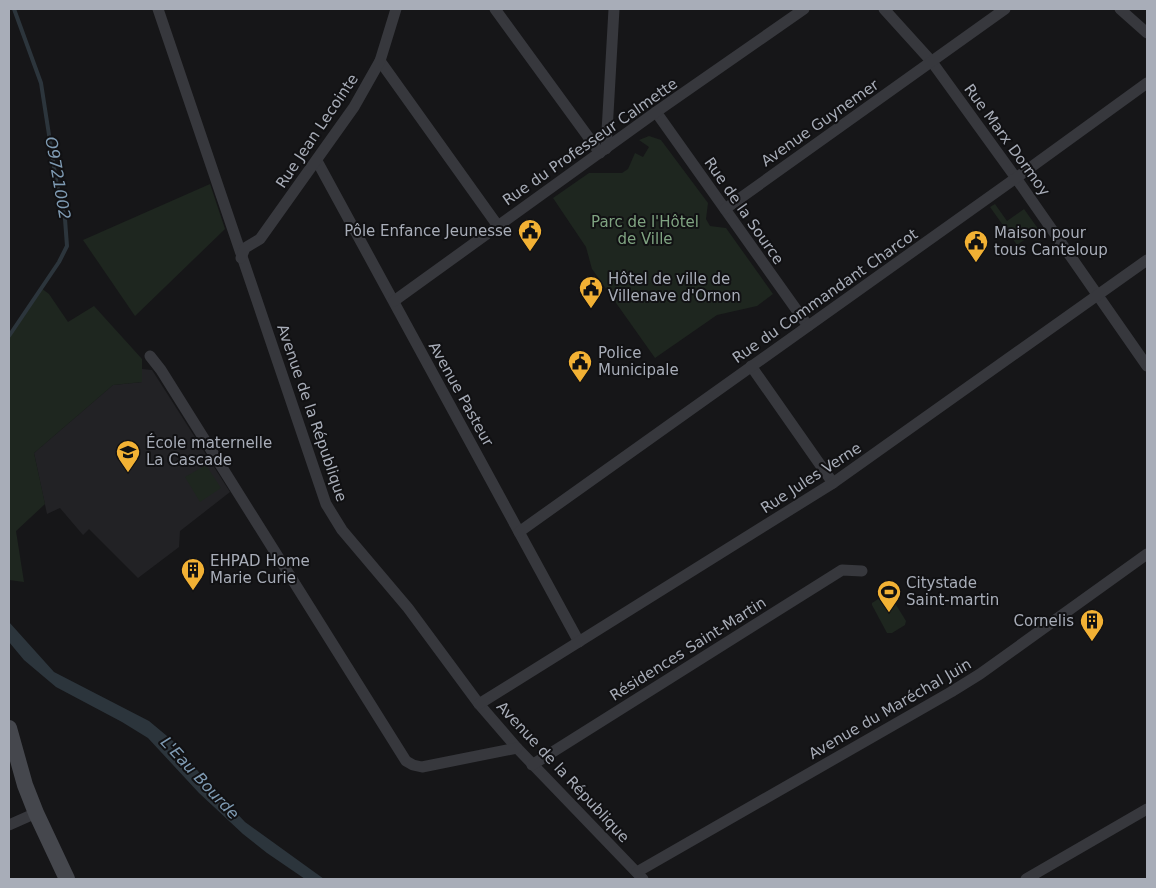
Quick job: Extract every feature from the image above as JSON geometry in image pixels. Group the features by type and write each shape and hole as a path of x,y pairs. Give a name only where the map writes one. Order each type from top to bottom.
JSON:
{"street":[{"name":"Avenue de la République","path":"158,9 326,504 342,530 408,608 479,704 532,765 640,876"},
{"name":"Rue Jean Lecointe","path":"241,258 246,248 260,239 354,107 380,61 396,9"},
{"path":"495,9 603,151"},
{"path":"603,151 614,9"},
{"name":"Rue du Professeur Calmette","path":"394,301 656,112 804,9"},
{"name":"Rue Marx Dormoy","path":"884,9 932,62 1016,178 1097,295"},
{"name":"Avenue Guynemer","path":"725,209 1005,9"},
{"path":"1120,9 1147,33"},
{"path":"380,61 498,226"},
{"name":"Rue du Commandant Charcot","path":"519,532 1147,83"},
{"name":"Rue de la Source","path":"656,112 808,326"},
{"name":"Avenue Pasteur","path":"317,161 579,642"},
{"name":"Rue Jules Verne","path":"479,704 833,483 1147,260"},
{"path":"1097,295 1147,366"},
{"path":"150,356 162,370 406,761 422,767 517,748"},
{"path":"752,366 833,483"},
{"name":"Avenue du Maréchal Juin","path":"640,876 980,674 1147,554"},
{"name":"Résidences Saint-Martin","path":"532,765 842,570 862,571"},
{"path":"9,728 20,771 36,813 67,879"},
{"path":"1026,879 1147,809"},
{"path":"9,825 36,813"}],"shaded area":[{"name":"École maternelle La Cascade","path":"142,369 152,370 230,492 180,531 179,547 138,578 89,529 83,535 60,508 47,514 34,453 113,385 142,382"}],"green space":[{"name":"Parc de l'Hôtel de Ville","path":"649,136 661,140 708,203 706,219 710,226 726,228 773,294 757,306 717,315 655,358 592,269 586,247 553,198 589,173 622,173 628,169 635,153 643,157 649,147 639,140"},
{"path":"210,184 225,229 135,316 83,240"},
{"path":"995,204 1007,221 1024,209 1039,230 1017,245 990,207"},
{"path":"41,288 49,294 68,322 94,306 142,359 142,382 113,385 34,453 45,504 16,531 24,582 9,580 9,336"},
{"path":"206,465 221,488 200,502 185,477"},
{"name":"Citystade Saint-martin","path":"886,594 890,595 906,621 905,625 892,633 887,633 872,605 872,603"}],"water":[{"name":"L'Eau Bourde","path":"9,622 54,672 149,721 173,741 208,783 245,822 324,879 305,879 243,834 199,793 148,738 56,687 24,660 9,642"}],"waterway":[{"name":"O9721002","path":"9,336 59,262 67,246 65,219 56,180 41,83 14,9"}],"place":[{"name":"Pôle Enfance Jeunesse","path":"530,252"},
{"name":"Maison pour tous Canteloup","path":"976,263"},
{"name":"Hôtel de ville de Villenave d'Ornon","path":"591,309"},
{"name":"Police Municipale","path":"580,383"},
{"name":"École maternelle La Cascade","path":"128,473"},
{"name":"EHPAD Home Marie Curie","path":"193,591"},
{"name":"Citystade Saint-martin","path":"889,613"},
{"name":"Cornelis","path":"1092,642"}]}
